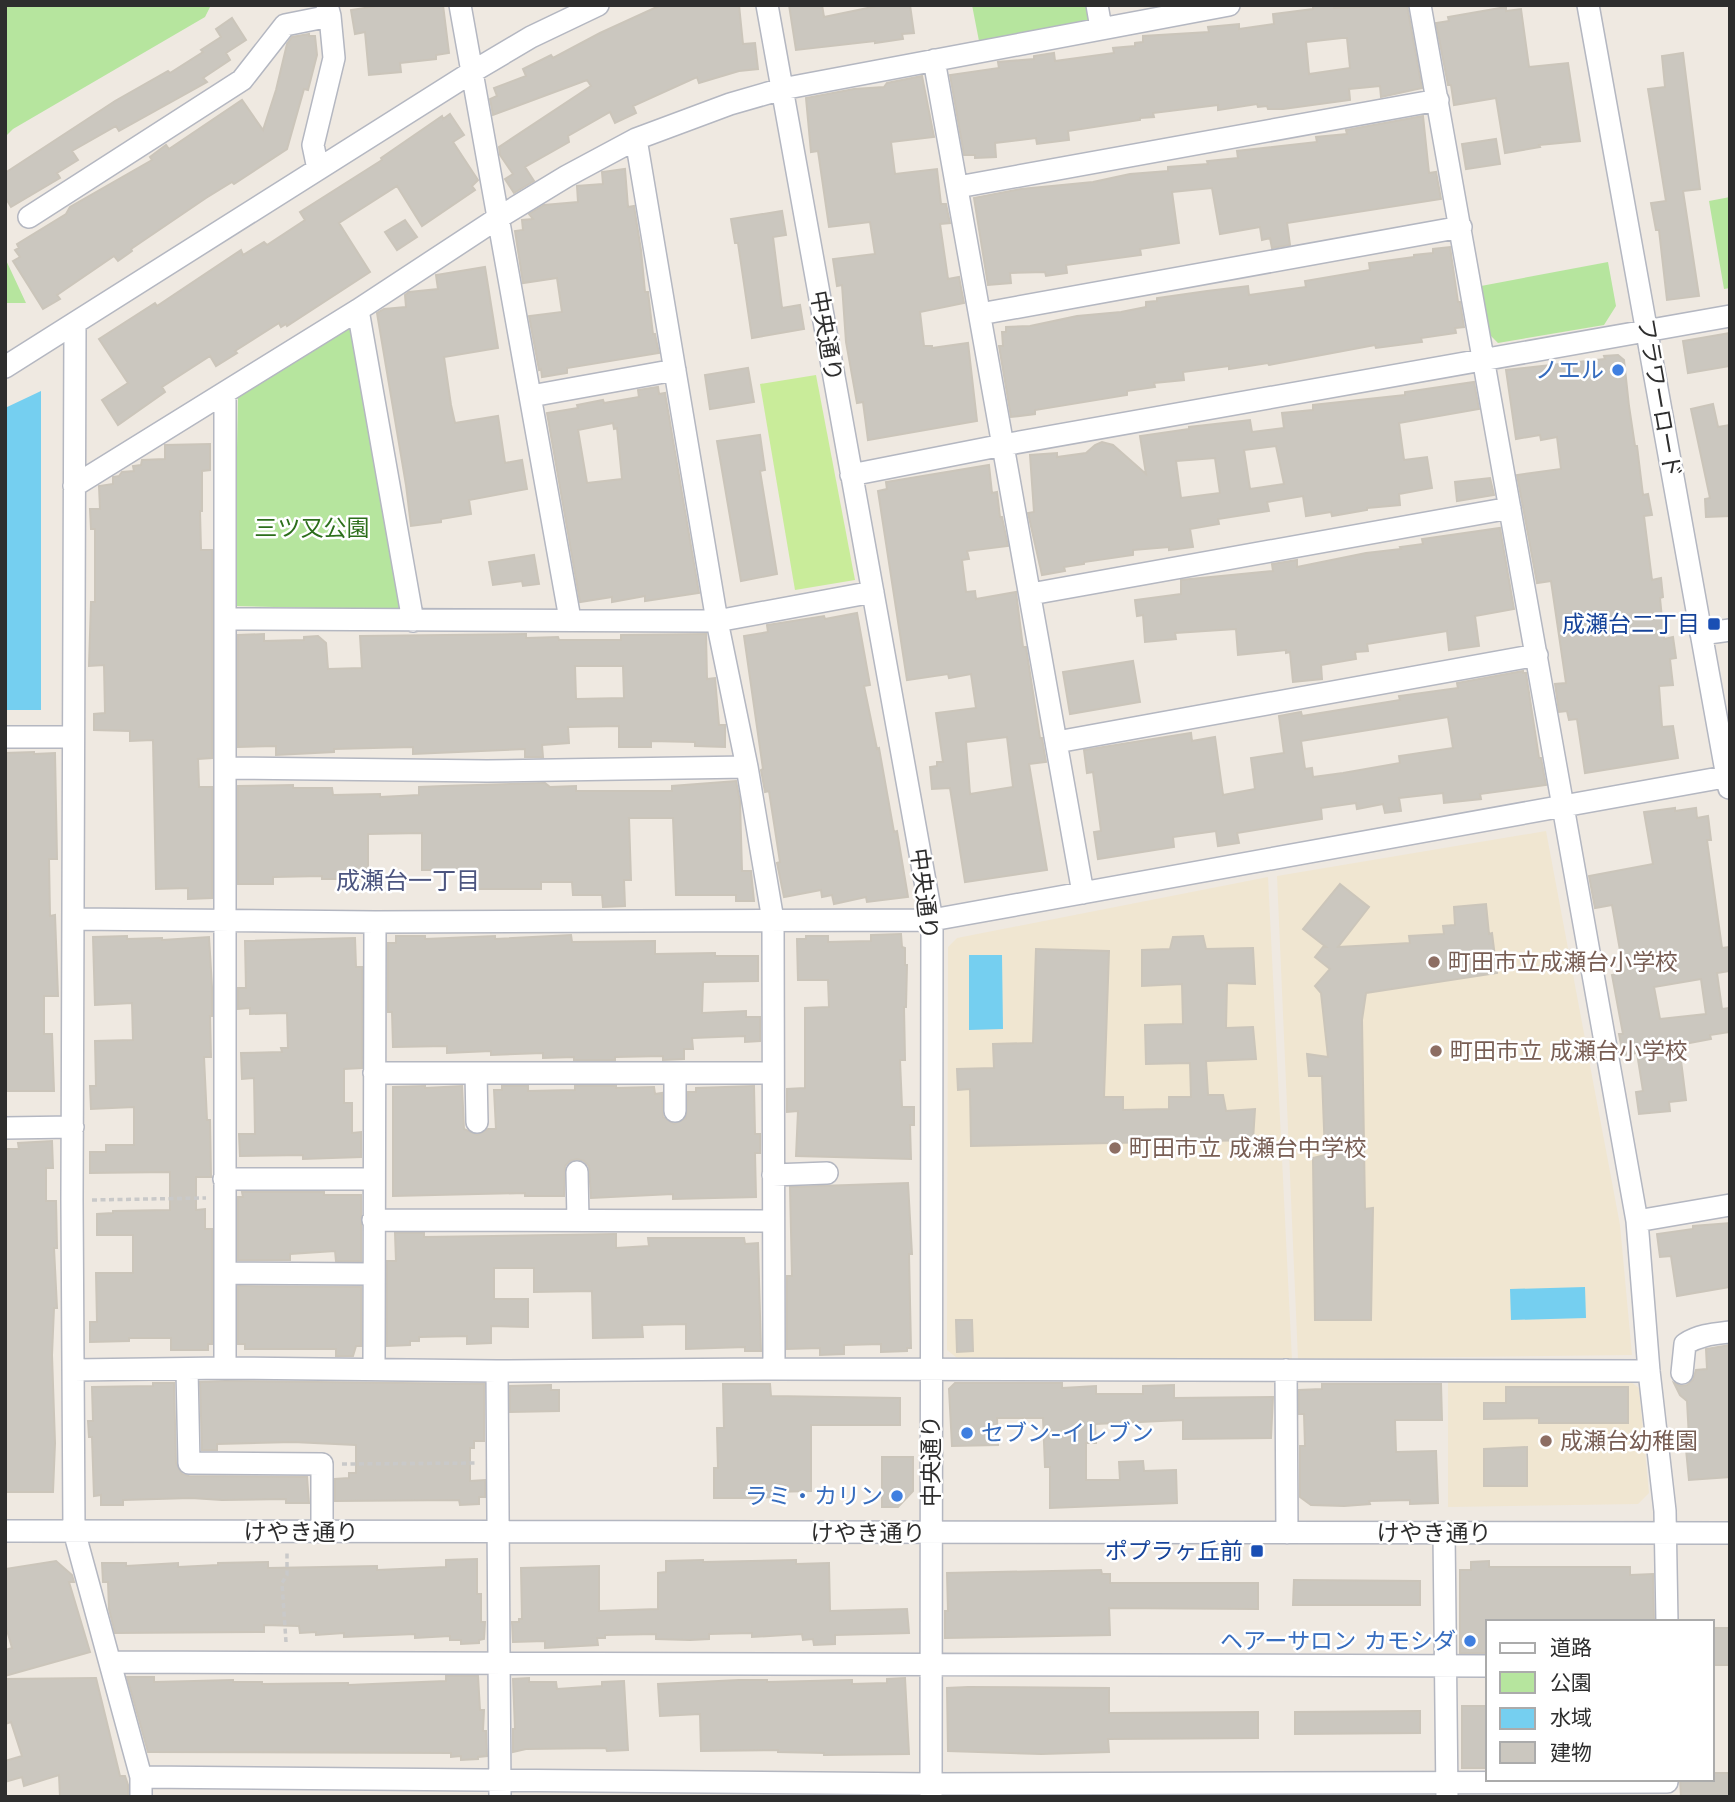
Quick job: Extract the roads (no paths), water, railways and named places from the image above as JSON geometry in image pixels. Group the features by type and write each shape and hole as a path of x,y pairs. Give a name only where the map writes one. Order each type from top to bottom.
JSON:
{"street":[{"path":"460,5 570,619"},
{"path":"5,367 472,72 531,37 598,5"},
{"name":"中央通り","path":"767,5 932,920 931,1790"},
{"path":"1097,5 1101,28"},
{"path":"74,486 358,310 498,218 636,139 730,104 782,89 1229,5"},
{"path":"1420,5 1637,1221 1665,1533 1667,1620"},
{"name":"フラワーロード","path":"1588,5 1729,781"},
{"path":"29,217 242,80 285,25 329,10 334,58 313,145 318,169"},
{"path":"934,60 1083,892"},
{"path":"958,187 1438,100"},
{"path":"636,139 717,621 774,920 774,1369"},
{"path":"980,314 1461,227"},
{"path":"358,310 413,621"},
{"path":"852,475 1003,445 1730,316"},
{"path":"75,324 72,1200 74,1531 141,1787 931,1790 1667,1786"},
{"path":"531,396 675,370"},
{"path":"225,393 225,1368"},
{"path":"1031,594 1510,508"},
{"path":"226,619 717,621 873,592"},
{"path":"1701,634 1730,630"},
{"path":"1057,742 1537,655"},
{"path":"5,737 73,737"},
{"path":"226,768 487,771 747,768"},
{"path":"74,919 224,922 932,920 1564,805 1729,781"},
{"path":"374,922 374,1368"},
{"path":"374,1073 772,1073"},
{"path":"476,1073 477,1122"},
{"path":"675,1073 675,1111"},
{"path":"5,1128 73,1127"},
{"path":"577,1172 578,1220"},
{"path":"773,1175 827,1173"},
{"path":"224,1188 373,1179"},
{"path":"1637,1221 1730,1205"},
{"path":"373,1220 774,1221"},
{"path":"226,1273 373,1274"},
{"path":"1682,1373 1685,1344 1706,1335 1730,1332"},
{"path":"74,1370 374,1368 497,1371 1649,1371"},
{"path":"187,1370 189,1463 322,1464 322,1532"},
{"path":"1286,1370 1287,1533"},
{"path":"497,1371 500,1789"},
{"name":"けやき通り","path":"5,1531 1730,1533"},
{"path":"1444,1533 1447,1789"},
{"path":"110,1662 1486,1666"}],"water":[{"path":"41,391 41,710 5,710 5,408"},
{"path":"969,955 1002,955 1003,1029 969,1030"},
{"path":"1585,1287 1586,1318 1511,1320 1510,1289"}],"place":[{"name":"ノエル","path":"1618,370"},
{"name":"成瀬台二丁目","path":"1714,624"},
{"name":"町田市立成瀬台小学校","path":"1434,962"},
{"name":"町田市立 成瀬台小学校","path":"1436,1051"},
{"name":"町田市立 成瀬台中学校","path":"1115,1148"},
{"name":"セブン-イレブン","path":"967,1433"},
{"name":"成瀬台幼稚園","path":"1546,1441"},
{"name":"ラミ・カリン","path":"897,1496"},
{"name":"ポプラヶ丘前","path":"1257,1551"},
{"name":"ヘアーサロン カモシダ","path":"1470,1641"}],"district":[{"name":"成瀬台一丁目","path":"408,881"}],"park label":[{"name":"三ツ又公園","path":"312,528"}]}
